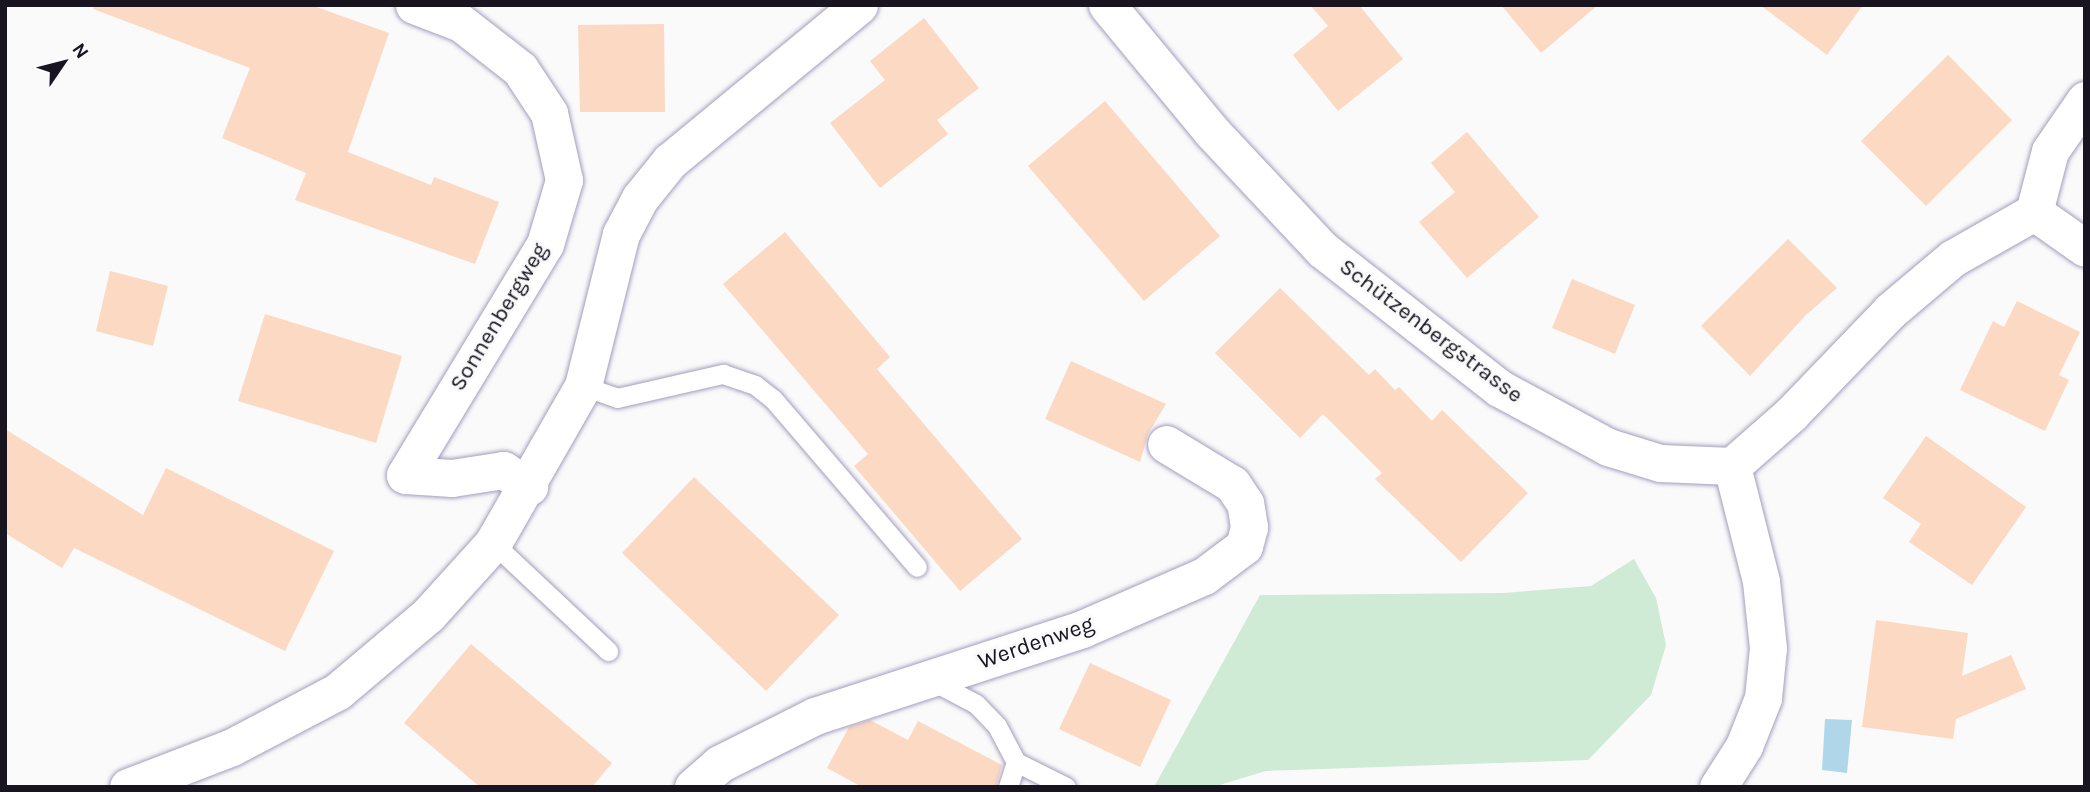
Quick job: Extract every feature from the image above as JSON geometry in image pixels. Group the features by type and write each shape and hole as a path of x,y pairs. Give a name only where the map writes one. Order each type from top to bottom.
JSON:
{"street":[{"name":"Sonnenbergweg","path":"414,5 461,23 520,69 549,113 564,180 545,244 405,475 452,478 503,470 529,486"},
{"path":"128,787 232,747 338,691 428,615 493,543 529,486 583,386 621,234 640,198 670,161 859,5"},
{"name":"Schützenbergstrasse","path":"1107,5 1212,132 1323,250 1499,388 1608,447 1660,463 1732,466"},
{"path":"1718,787 1744,746 1763,698 1768,649 1761,581 1732,466 1791,414 1890,311 1943,267 2035,212 2050,151 2085,100"},
{"path":"2035,212 2085,248"},
{"name":"Werdenweg","path":"693,787 719,764 815,716 1082,629 1204,576 1244,546 1249,527 1245,502 1232,484 1166,444"}],"lane":[{"path":"583,386 617,398 723,374 755,385 773,399 917,567"},
{"path":"493,543 608,652"},
{"path":"928,679 976,704 1010,744 1016,762 1008,787"},
{"path":"1016,762 1066,787"}],"green space":[{"path":"1634,559 1656,598 1666,645 1651,695 1588,760 1266,771 1213,787 1154,787 1260,595 1503,593 1591,586"}],"water":[{"path":"1825,719 1852,720 1847,773 1822,770"}],"building":[{"path":"94,5 311,5 389,33 348,152 431,185 434,177 499,202 475,264 295,200 306,173 222,138 250,68 93,9"},
{"path":"1310,5 1359,5 1403,59 1338,111 1293,55 1328,26"},
{"path":"1501,5 1598,5 1541,53"},
{"path":"1760,5 1863,5 1827,55"},
{"path":"924,18 979,88 937,120 948,134 880,188 830,123 885,80 870,61"},
{"path":"664,24 665,112 580,112 578,25"},
{"path":"1948,55 2012,120 1926,206 1861,141"},
{"path":"1105,101 1220,236 1144,301 1028,166"},
{"path":"1467,132 1539,217 1467,278 1419,222 1455,192 1431,163"},
{"path":"785,232 890,357 877,369 1022,539 960,591 854,466 868,454 723,284"},
{"path":"1788,239 1837,288 1806,315 1750,376 1701,326"},
{"path":"110,271 168,286 153,346 96,331"},
{"path":"1572,279 1635,305 1615,354 1552,328"},
{"path":"1280,288 1369,375 1375,369 1395,390 1399,387 1432,421 1442,410 1528,493 1461,562 1375,479 1382,473 1323,414 1300,438 1215,353"},
{"path":"2017,301 2080,332 2059,375 2069,380 2045,431 1960,390 1993,321 2004,327"},
{"path":"265,314 402,356 376,443 238,401"},
{"path":"1071,361 1166,404 1148,434 1140,462 1045,419"},
{"path":"5,429 143,515 166,468 334,551 285,651 74,548 62,568 5,533"},
{"path":"1926,436 2026,507 1972,585 1909,542 1921,524 1883,498"},
{"path":"694,477 839,615 766,691 622,553"},
{"path":"1876,620 1968,633 1962,676 2011,655 2026,689 1956,719 1953,739 1862,727"},
{"path":"471,644 612,763 592,787 480,787 404,723"},
{"path":"1090,663 1171,700 1140,767 1059,729"},
{"path":"870,720 908,740 918,721 1002,765 996,787 862,787 827,768 849,727"}]}
